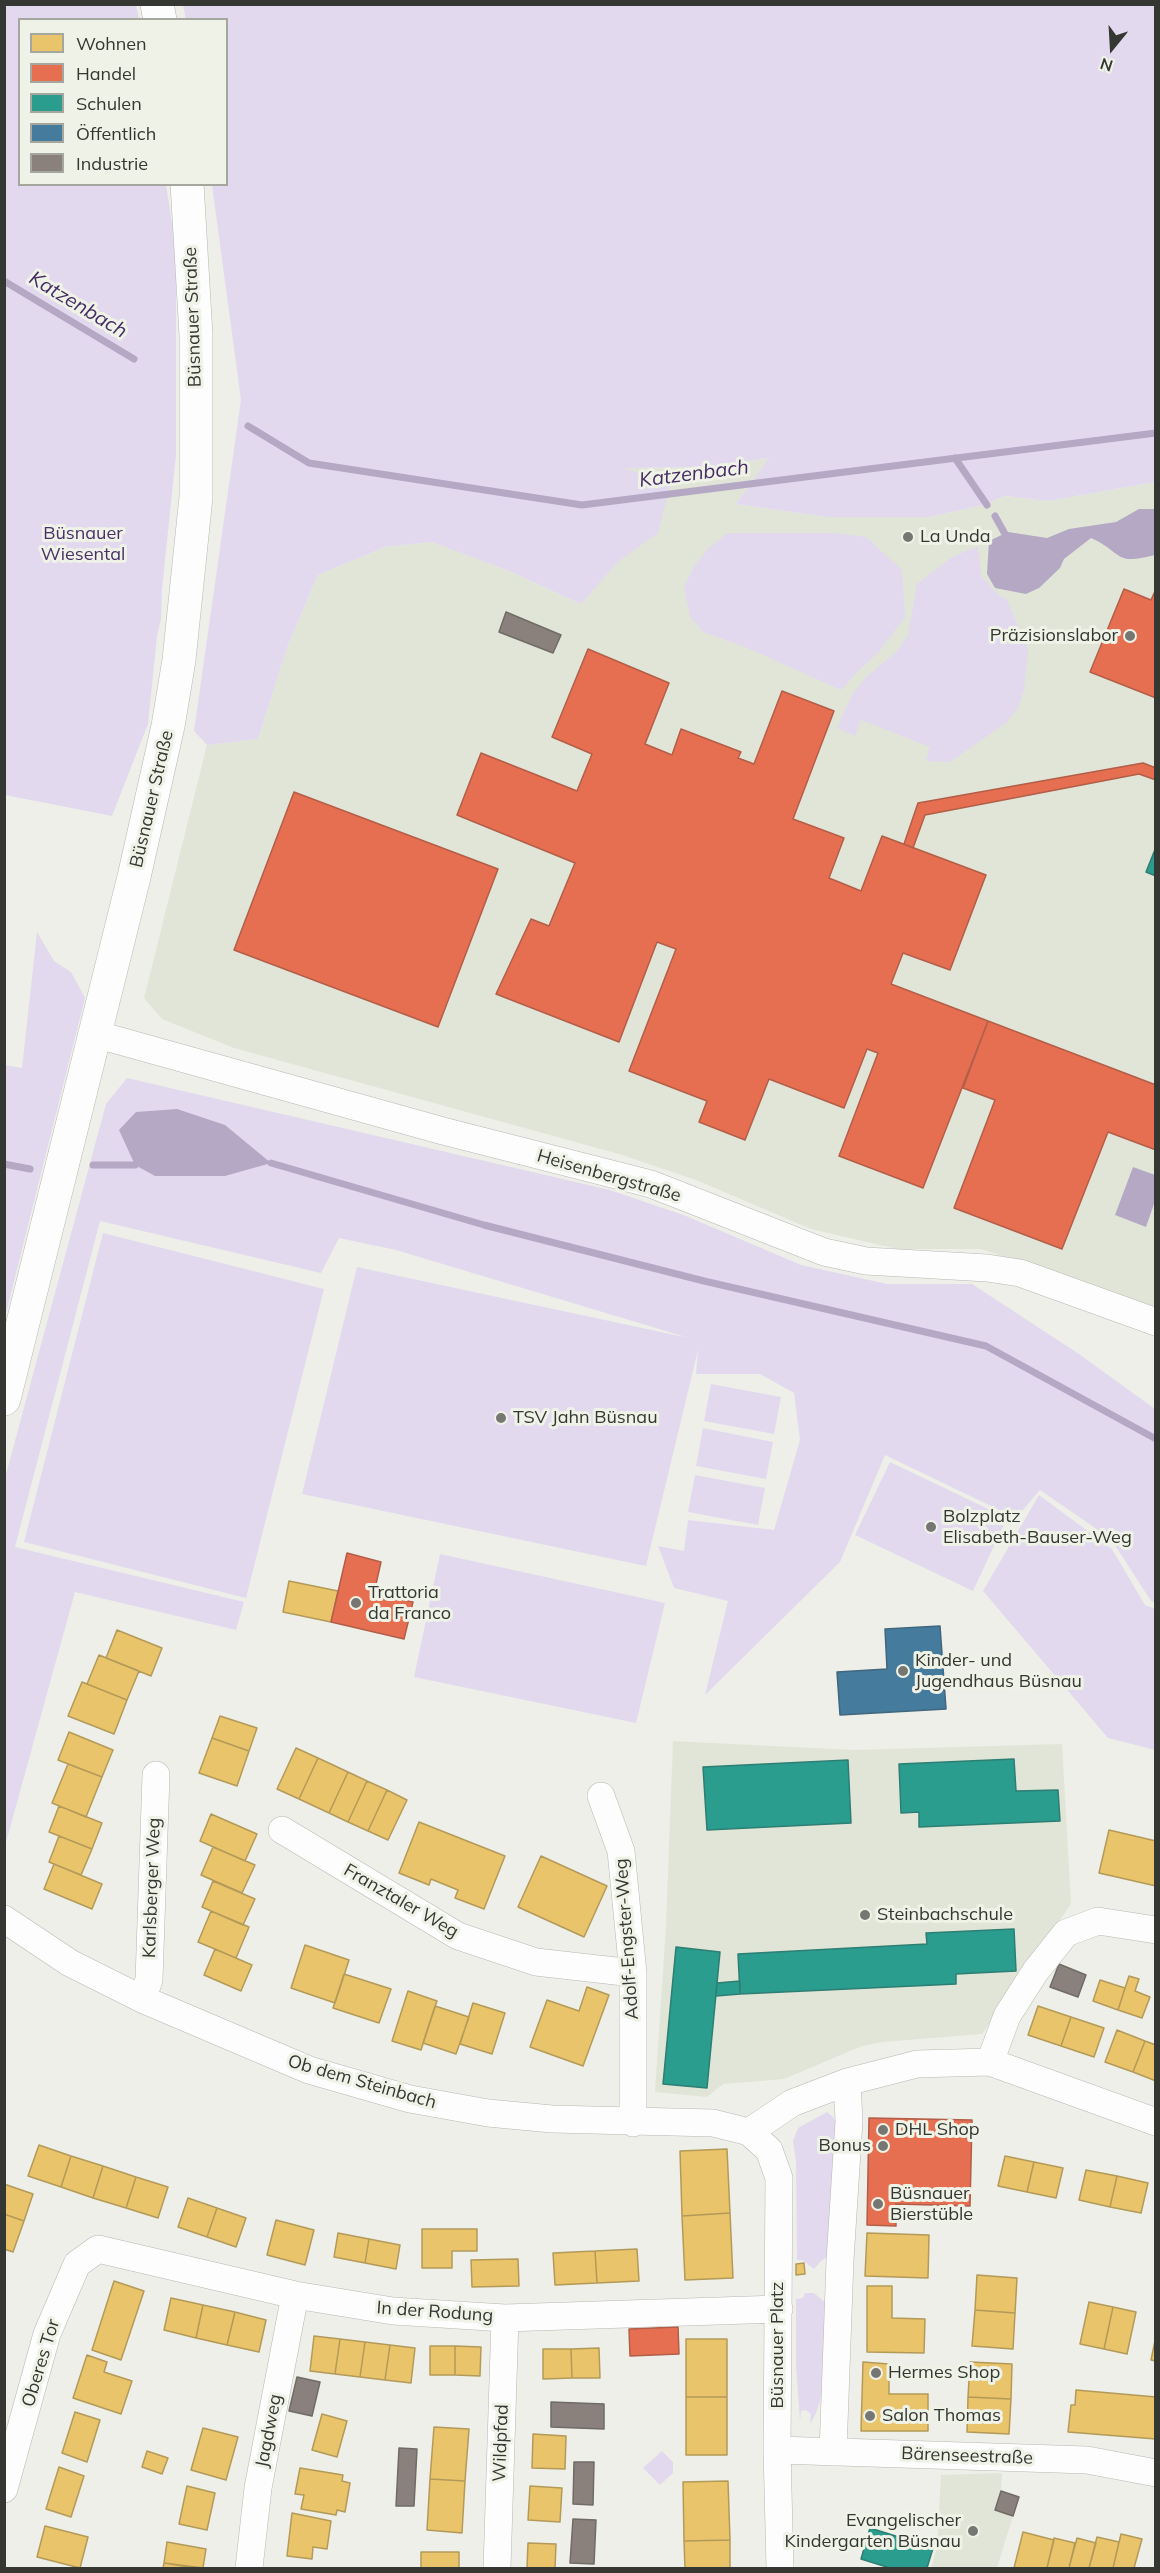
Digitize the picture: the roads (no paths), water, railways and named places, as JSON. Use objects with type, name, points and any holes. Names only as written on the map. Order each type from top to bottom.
[{"type":"street","name":"Büsnauer Straße","points":[[4,1399],[152,799],[179,660],[196,497],[196,335],[187,186]]},
{"type":"street","name":"Heisenbergstraße","points":[[95,1034],[442,1131],[651,1184],[824,1252],[866,1261],[987,1268],[1020,1273],[1155,1322]]},
{"type":"street","name":"Karlsberger Weg","points":[[141,1999],[149,1980],[156,1775]]},
{"type":"street","name":"Adolf-Engster-Weg","points":[[601,1796],[621,1851],[633,1974],[633,2123]]},
{"type":"street","name":"Franztaler Weg","points":[[282,1830],[458,1936],[536,1962],[633,1974]]},
{"type":"street","name":"Ob dem Steinbach","points":[[4,1919],[70,1963],[141,1999],[309,2070],[410,2099],[488,2114],[633,2123],[713,2123],[749,2132]]},
{"type":"street","points":[[990,2062],[1007,2016],[1035,1972],[1066,1933],[1098,1921],[1155,1930]]},
{"type":"street","points":[[749,2132],[792,2103],[847,2082],[917,2064],[990,2062],[1155,2122]]},
{"type":"street","points":[[833,2452],[840,2260],[849,2121],[847,2082]]},
{"type":"street","name":"Büsnauer Platz","points":[[749,2132],[769,2150],[779,2178],[777,2450],[780,2568]]},
{"type":"street","name":"In der Rodung","points":[[98,2249],[295,2295],[393,2312],[506,2318],[779,2309]]},
{"type":"street","name":"Oberes Tor","points":[[4,2489],[47,2334],[77,2264],[98,2249]]},
{"type":"street","name":"Jagdweg","points":[[249,2568],[258,2488],[295,2295]]},
{"type":"street","name":"Wildpfad","points":[[497,2568],[506,2318]]},
{"type":"street","name":"Bärenseestraße","points":[[777,2450],[1087,2460],[1155,2473]]},
{"type":"waterway","name":"Katzenbach","points":[[4,281],[134,359]]},
{"type":"waterway","name":"Katzenbach","points":[[248,426],[309,463],[582,505],[1156,433]]},
{"type":"waterway","points":[[955,458],[987,505]]},
{"type":"waterway","points":[[995,516],[1005,534]]},
{"type":"waterway","points":[[271,1163],[484,1225],[704,1281],[986,1346],[1156,1439]]},
{"type":"waterway","points":[[4,1164],[30,1169]]},
{"type":"waterway","points":[[93,1165],[135,1165]]},
{"type":"place","name":"La Unda","points":[[908,537]]},
{"type":"place","name":"Präzisionslabor","points":[[1130,636]]},
{"type":"place","name":"TSV Jahn Büsnau","points":[[501,1418]]},
{"type":"place","name":"Bolzplatz Elisabeth-Bauser-Weg","points":[[931,1527]]},
{"type":"place","name":"Trattoria da Franco","points":[[356,1603]]},
{"type":"place","name":"Kinder- und Jugendhaus Büsnau","points":[[903,1671]]},
{"type":"place","name":"Steinbachschule","points":[[865,1915]]},
{"type":"place","name":"DHL Shop","points":[[883,2130]]},
{"type":"place","name":"Bonus","points":[[883,2146]]},
{"type":"place","name":"Büsnauer Bierstüble","points":[[878,2204]]},
{"type":"place","name":"Hermes Shop","points":[[876,2373]]},
{"type":"place","name":"Salon Thomas","points":[[870,2416]]},
{"type":"place","name":"Evangelischer Kindergarten Büsnau","points":[[973,2531]]},
{"type":"park label","name":"Büsnauer Wiesental","points":[[83,544]]}]
